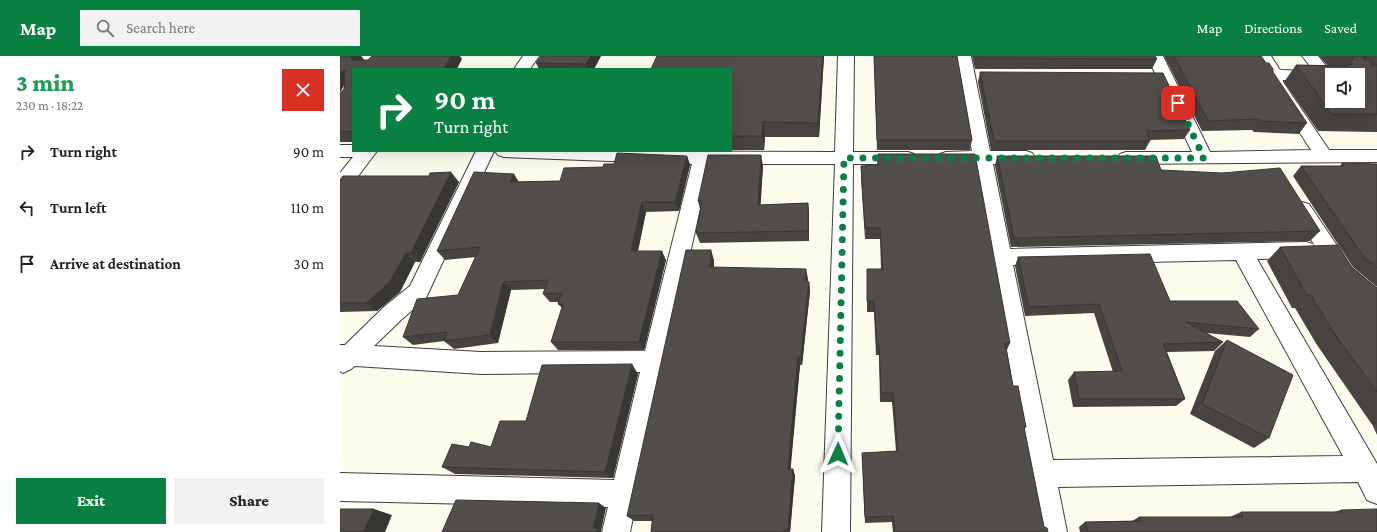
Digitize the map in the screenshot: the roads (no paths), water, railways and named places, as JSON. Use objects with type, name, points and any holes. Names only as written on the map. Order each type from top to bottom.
[{"type":"street","points":[[523,68],[530,56]]},
{"type":"street","points":[[836,532],[846,56]]},
{"type":"street","points":[[1155,56],[1157,76],[1204,158]]},
{"type":"street","points":[[1263,56],[1276,76],[1275,82],[1324,156]]},
{"type":"street","points":[[1310,56],[1325,72]]},
{"type":"street","points":[[970,69],[982,157],[1053,532]]},
{"type":"street","points":[[1276,76],[1325,76]]},
{"type":"street","points":[[340,151],[352,151]]},
{"type":"street","points":[[340,186],[367,152]]},
{"type":"street","points":[[343,358],[393,312],[418,292],[485,152]]},
{"type":"street","points":[[554,152],[844,158],[1045,157]]},
{"type":"street","points":[[616,532],[654,361],[704,155]]},
{"type":"street","points":[[1108,158],[1270,158],[1377,156]]},
{"type":"street","points":[[1270,158],[1327,250],[1344,274],[1377,302]]},
{"type":"street","points":[[1000,257],[1327,250]]},
{"type":"street","points":[[1242,252],[1371,480]]},
{"type":"street","points":[[343,358],[482,363],[654,361]]},
{"type":"street","points":[[1042,474],[1371,480]]},
{"type":"street","points":[[340,487],[625,494]]}]
